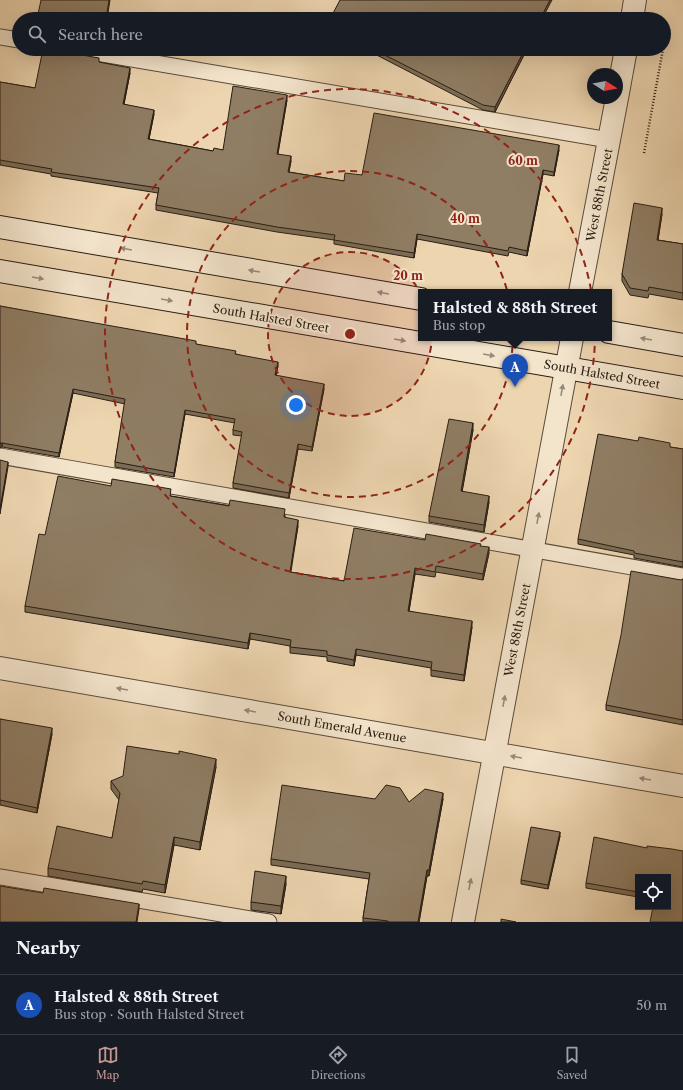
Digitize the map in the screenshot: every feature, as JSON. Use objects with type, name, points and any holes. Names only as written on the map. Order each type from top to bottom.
[{"type":"street","points":[[633,12],[635,0]]},
{"type":"street","name":"West 88th Street","points":[[623,68],[625,56]]},
{"type":"street","name":"West 88th Street","points":[[581,289],[616,104]]},
{"type":"street","points":[[0,227],[418,298]]},
{"type":"street","name":"South Halsted Street","points":[[0,271],[683,388]]},
{"type":"street","points":[[612,333],[683,345]]},
{"type":"street","name":"West 88th Street","points":[[463,922],[571,341]]},
{"type":"street","name":"South Emerald Avenue","points":[[0,668],[683,786]]},
{"type":"lane","points":[[0,37],[12,39]]},
{"type":"lane","points":[[114,56],[609,140]]},
{"type":"lane","points":[[0,456],[683,576]]},
{"type":"lane","points":[[0,877],[269,922]]},
{"type":"path","points":[[644,153],[662,56]]},
{"type":"building","points":[[41,0],[109,0],[107,12],[38,12]]},
{"type":"building","points":[[340,0],[550,0],[544,12],[334,12]]},
{"type":"building","points":[[42,56],[88,56],[99,58],[99,62],[130,68],[123,104],[154,110],[148,139],[213,151],[214,148],[223,150],[233,86],[287,95],[277,154],[291,156],[288,172],[344,181],[345,173],[362,175],[374,113],[559,145],[554,172],[543,170],[527,251],[509,247],[508,251],[417,234],[414,253],[334,240],[335,235],[277,227],[156,205],[159,188],[51,172],[52,169],[0,160],[0,82],[35,88]]},
{"type":"building","points":[[387,56],[521,56],[495,107],[483,105]]},
{"type":"building","points":[[634,203],[662,208],[657,240],[683,244],[683,293],[649,287],[648,291],[630,288],[622,274]]},
{"type":"building","points":[[0,306],[196,341],[196,344],[236,351],[235,354],[278,362],[275,375],[324,384],[312,447],[298,444],[289,493],[233,483],[242,432],[233,430],[235,419],[185,410],[174,473],[115,462],[125,399],[73,389],[59,453],[0,443]]},
{"type":"building","points":[[449,419],[473,423],[461,491],[489,496],[484,525],[429,516]]},
{"type":"building","points":[[598,434],[638,441],[639,437],[670,443],[670,447],[683,449],[683,562],[634,553],[634,551],[578,539]]},
{"type":"building","points":[[0,460],[8,462],[0,509]]},
{"type":"building","points":[[58,476],[111,486],[112,479],[171,489],[170,496],[229,506],[230,500],[285,509],[284,517],[298,520],[290,572],[344,581],[354,528],[425,540],[426,534],[481,544],[480,546],[489,547],[483,574],[436,566],[435,572],[415,568],[408,611],[472,621],[464,675],[431,670],[432,662],[356,649],[354,660],[327,655],[327,651],[290,647],[291,640],[250,633],[248,643],[25,606],[39,534],[45,535]]},
{"type":"building","points":[[631,571],[681,580],[683,579],[683,720],[606,705],[621,635]]},
{"type":"building","points":[[0,719],[52,728],[37,808],[0,800]]},
{"type":"building","points":[[127,746],[179,754],[179,751],[216,759],[200,842],[174,837],[165,885],[143,881],[142,884],[48,868],[57,826],[112,838],[120,793],[111,781],[123,776]]},
{"type":"building","points":[[282,785],[375,799],[386,785],[400,788],[409,802],[425,789],[443,793],[418,922],[388,922],[363,918],[370,873],[271,859]]},
{"type":"building","points":[[531,827],[560,832],[548,885],[521,880]]},
{"type":"building","points":[[594,837],[647,848],[647,846],[683,851],[683,922],[650,922],[652,910],[671,910],[671,874],[635,874],[635,891],[586,883]]},
{"type":"building","points":[[255,871],[286,876],[281,906],[251,902]]},
{"type":"building","points":[[0,886],[43,893],[44,888],[139,904],[136,922],[0,922]]},
{"type":"building","points":[[501,919],[516,922],[501,922]]},
{"type":"place","name":"Halsted & 88th Street","points":[[515,387]]}]
